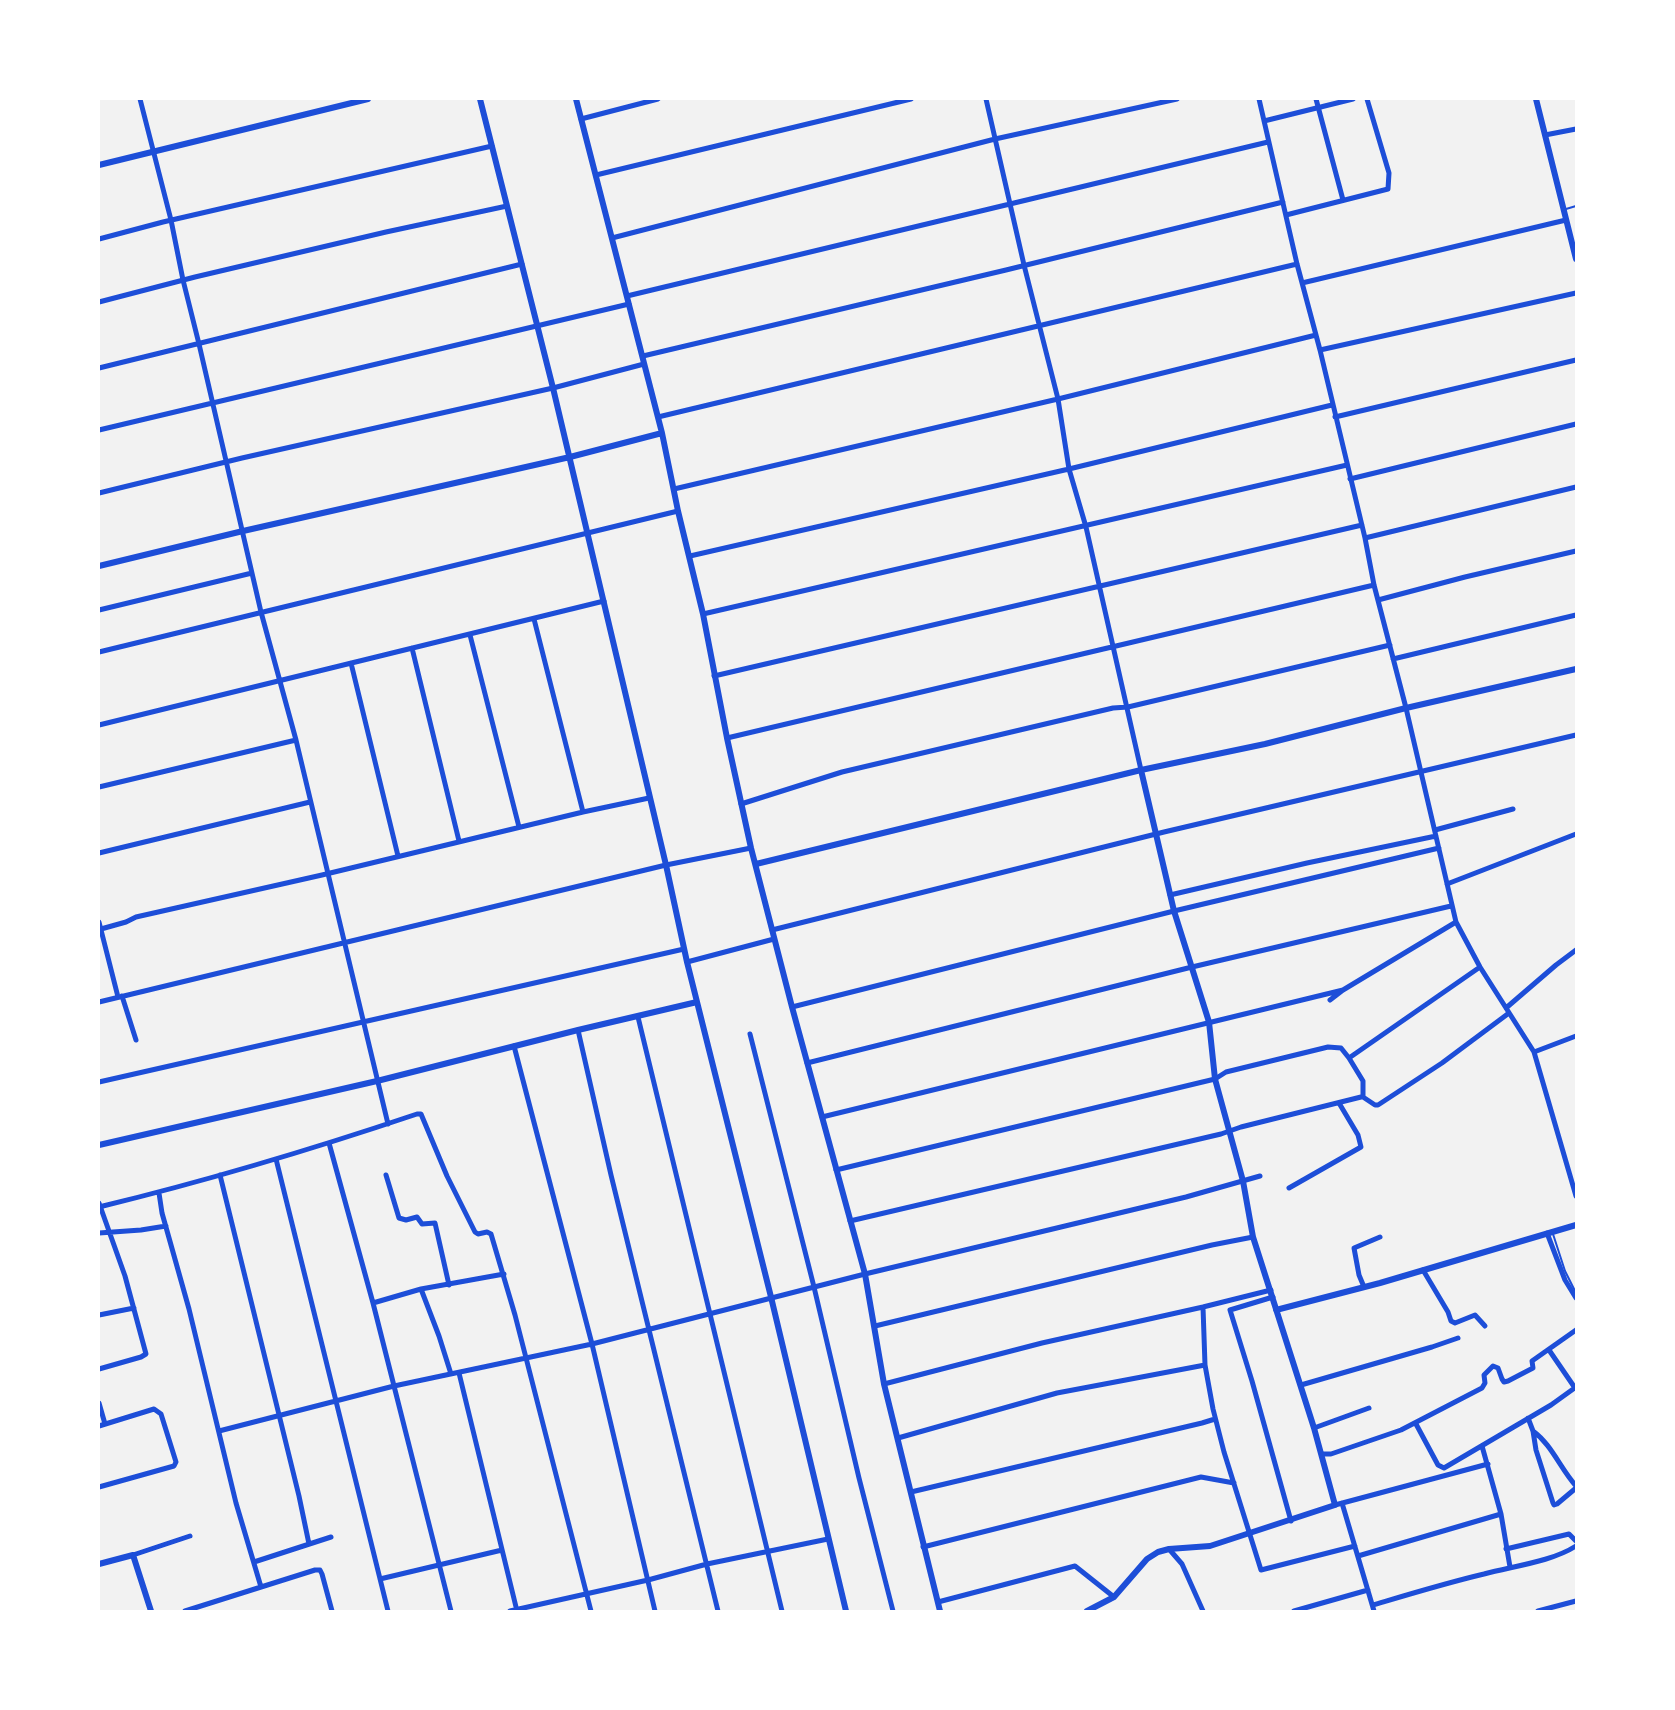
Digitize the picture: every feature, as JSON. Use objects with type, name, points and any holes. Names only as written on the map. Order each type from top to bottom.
[{"type":"street","points":[[140,99],[171,220],[261,612],[296,740],[388,1124]]},
{"type":"street","points":[[99,165],[368,99]]},
{"type":"street","points":[[480,99],[554,388],[687,962],[846,1611]]},
{"type":"street","points":[[576,99],[662,433],[703,614],[751,848],[865,1274],[884,1384],[940,1611]]},
{"type":"street","points":[[581,119],[658,99]]},
{"type":"street","points":[[596,175],[911,99]]},
{"type":"street","points":[[986,99],[1009,204],[1058,399],[1069,468],[1086,527],[1170,895],[1209,1022],[1215,1079],[1243,1181],[1253,1237],[1322,1454],[1355,1546],[1373,1608],[1452,1581],[1567,1552],[1575,1541],[1569,1534],[1506,1549]]},
{"type":"street","points":[[612,238],[995,139],[1177,99]]},
{"type":"street","points":[[1259,99],[1332,405],[1338,416],[1374,585],[1436,833],[1451,906],[1456,922],[1480,967],[1534,1052],[1576,1196]]},
{"type":"street","points":[[1316,99],[1343,200]]},
{"type":"street","points":[[1264,121],[1353,99]]},
{"type":"street","points":[[1286,215],[1385,190],[1389,185],[1389,173],[1366,99]]},
{"type":"street","points":[[1536,99],[1576,258]]},
{"type":"street","points":[[1545,135],[1576,129]]},
{"type":"street","points":[[627,296],[1268,142]]},
{"type":"street","points":[[99,239],[171,220],[492,146]]},
{"type":"street","points":[[643,356],[1283,202]]},
{"type":"street","points":[[99,302],[386,232],[507,207]]},
{"type":"street","points":[[1302,283],[1566,220]]},
{"type":"street","points":[[99,368],[522,264]]},
{"type":"street","points":[[658,417],[1297,264]]},
{"type":"street","points":[[1320,350],[1576,293]]},
{"type":"street","points":[[99,430],[629,304]]},
{"type":"street","points":[[674,489],[1058,399],[1316,335]]},
{"type":"street","points":[[1338,416],[1576,360]]},
{"type":"street","points":[[99,493],[225,462],[554,388],[645,364]]},
{"type":"street","points":[[690,556],[1332,405]]},
{"type":"street","points":[[1350,479],[1576,424]]},
{"type":"street","points":[[99,566],[570,457],[662,433]]},
{"type":"street","points":[[703,614],[1347,465]]},
{"type":"street","points":[[1365,538],[1576,488]]},
{"type":"street","points":[[99,652],[678,511]]},
{"type":"street","points":[[714,676],[1362,525]]},
{"type":"street","points":[[1378,600],[1576,551]]},
{"type":"street","points":[[99,610],[252,573]]},
{"type":"street","points":[[727,738],[1374,585]]},
{"type":"street","points":[[99,724],[604,601]]},
{"type":"street","points":[[1393,659],[1576,615]]},
{"type":"street","points":[[534,619],[583,812]]},
{"type":"street","points":[[470,635],[519,827]]},
{"type":"street","points":[[741,804],[842,772],[1390,645]]},
{"type":"street","points":[[412,648],[459,841]]},
{"type":"street","points":[[351,663],[398,856]]},
{"type":"street","points":[[756,864],[1141,770],[1265,744],[1406,708],[1576,669]]},
{"type":"street","points":[[772,930],[1156,834],[1576,735]]},
{"type":"street","points":[[99,787],[296,740]]},
{"type":"street","points":[[101,929],[136,917],[649,798]]},
{"type":"street","points":[[99,853],[310,802]]},
{"type":"street","points":[[1170,895],[1436,833],[1513,809]]},
{"type":"street","points":[[1447,884],[1576,834]]},
{"type":"street","points":[[99,1002],[666,865],[751,848]]},
{"type":"street","points":[[792,1007],[1174,911],[1439,848]]},
{"type":"street","points":[[807,1063],[1192,967],[1451,906]]},
{"type":"street","points":[[99,922],[120,997],[136,1040]]},
{"type":"street","points":[[1330,1000],[1456,922]]},
{"type":"street","points":[[687,962],[774,939]]},
{"type":"street","points":[[99,1082],[684,948]]},
{"type":"street","points":[[1364,1097],[1375,1106],[1382,1103],[1442,1063],[1507,1011],[1556,965],[1576,950]]},
{"type":"street","points":[[1349,1058],[1480,967]]},
{"type":"street","points":[[822,1117],[1343,990]]},
{"type":"street","points":[[99,1145],[377,1081],[697,1002]]},
{"type":"street","points":[[638,1017],[782,1611]]},
{"type":"street","points":[[579,1030],[611,1175],[718,1611]]},
{"type":"street","points":[[750,1034],[893,1611]]},
{"type":"street","points":[[1534,1052],[1576,1036]]},
{"type":"street","points":[[514,1046],[592,1344],[655,1611]]},
{"type":"street","points":[[836,1170],[1215,1079],[1226,1072],[1328,1047],[1341,1048],[1349,1058],[1364,1081],[1364,1097]]},
{"type":"street","points":[[850,1221],[1209,1137],[1364,1097]]},
{"type":"street","points":[[1289,1188],[1361,1147],[1358,1135],[1340,1103]]},
{"type":"street","points":[[99,1369],[146,1354],[134,1308],[99,1206],[159,1193],[421,1114],[463,1211],[476,1234],[488,1232],[491,1234],[504,1274],[591,1611]]},
{"type":"street","points":[[329,1143],[373,1303],[451,1611]]},
{"type":"street","points":[[276,1159],[388,1611]]},
{"type":"street","points":[[220,1175],[309,1544]]},
{"type":"street","points":[[386,1175],[399,1218],[406,1220],[417,1217],[422,1224],[435,1223],[449,1284]]},
{"type":"street","points":[[219,1431],[394,1386],[592,1344],[710,1312],[1174,1200],[1260,1176]]},
{"type":"street","points":[[159,1193],[236,1503],[261,1587]]},
{"type":"street","points":[[1276,1310],[1424,1270],[1576,1225]]},
{"type":"street","points":[[99,1233],[166,1226]]},
{"type":"street","points":[[1550,1232],[1565,1280],[1576,1299]]},
{"type":"street","points":[[875,1326],[1253,1237]]},
{"type":"street","points":[[1364,1287],[1359,1275],[1354,1248],[1380,1237]]},
{"type":"street","points":[[1424,1270],[1451,1321],[1455,1323],[1474,1315],[1485,1326]]},
{"type":"street","points":[[373,1303],[422,1288],[504,1274]]},
{"type":"street","points":[[422,1288],[451,1374]]},
{"type":"street","points":[[884,1384],[1042,1343],[1272,1294]]},
{"type":"street","points":[[1272,1294],[1230,1310],[1291,1521]]},
{"type":"street","points":[[1203,1307],[1205,1365],[1215,1419],[1262,1570],[1355,1546]]},
{"type":"street","points":[[99,1315],[134,1308]]},
{"type":"street","points":[[1322,1454],[1331,1454],[1416,1424],[1473,1394],[1485,1384],[1485,1375],[1493,1366],[1498,1368],[1504,1382],[1508,1382],[1533,1368],[1532,1361],[1576,1330]]},
{"type":"street","points":[[1301,1385],[1458,1338]]},
{"type":"street","points":[[1549,1350],[1574,1389],[1576,1398]]},
{"type":"street","points":[[898,1437],[1057,1393],[1205,1365]]},
{"type":"street","points":[[459,1373],[515,1610],[648,1580],[707,1564],[828,1539]]},
{"type":"street","points":[[1416,1424],[1438,1465],[1444,1468],[1551,1406],[1574,1389]]},
{"type":"street","points":[[99,1403],[102,1425],[154,1409],[161,1414],[176,1462],[174,1466],[99,1487]]},
{"type":"street","points":[[1314,1428],[1369,1408]]},
{"type":"street","points":[[1528,1418],[1554,1505],[1576,1487],[1548,1445],[1533,1431]]},
{"type":"street","points":[[911,1492],[1215,1419]]},
{"type":"street","points":[[1482,1446],[1501,1514],[1510,1567]]},
{"type":"street","points":[[1087,1611],[1114,1597],[1147,1559],[1158,1552],[1210,1546],[1339,1504],[1488,1464]]},
{"type":"street","points":[[923,1547],[1201,1477],[1234,1483]]},
{"type":"street","points":[[1358,1556],[1501,1514]]},
{"type":"street","points":[[99,1564],[190,1536]]},
{"type":"street","points":[[254,1562],[331,1537]]},
{"type":"street","points":[[1169,1549],[1182,1564],[1203,1611]]},
{"type":"street","points":[[380,1579],[502,1550]]},
{"type":"street","points":[[133,1555],[151,1611]]},
{"type":"street","points":[[938,1602],[1075,1566],[1114,1597]]},
{"type":"street","points":[[185,1611],[320,1570],[332,1611]]},
{"type":"street","points":[[1294,1611],[1368,1590]]},
{"type":"street","points":[[1538,1611],[1576,1601]]},
{"type":"lane","points":[[1563,210],[1576,207]]},
{"type":"lane","points":[[1550,1232],[1576,1293]]}]
